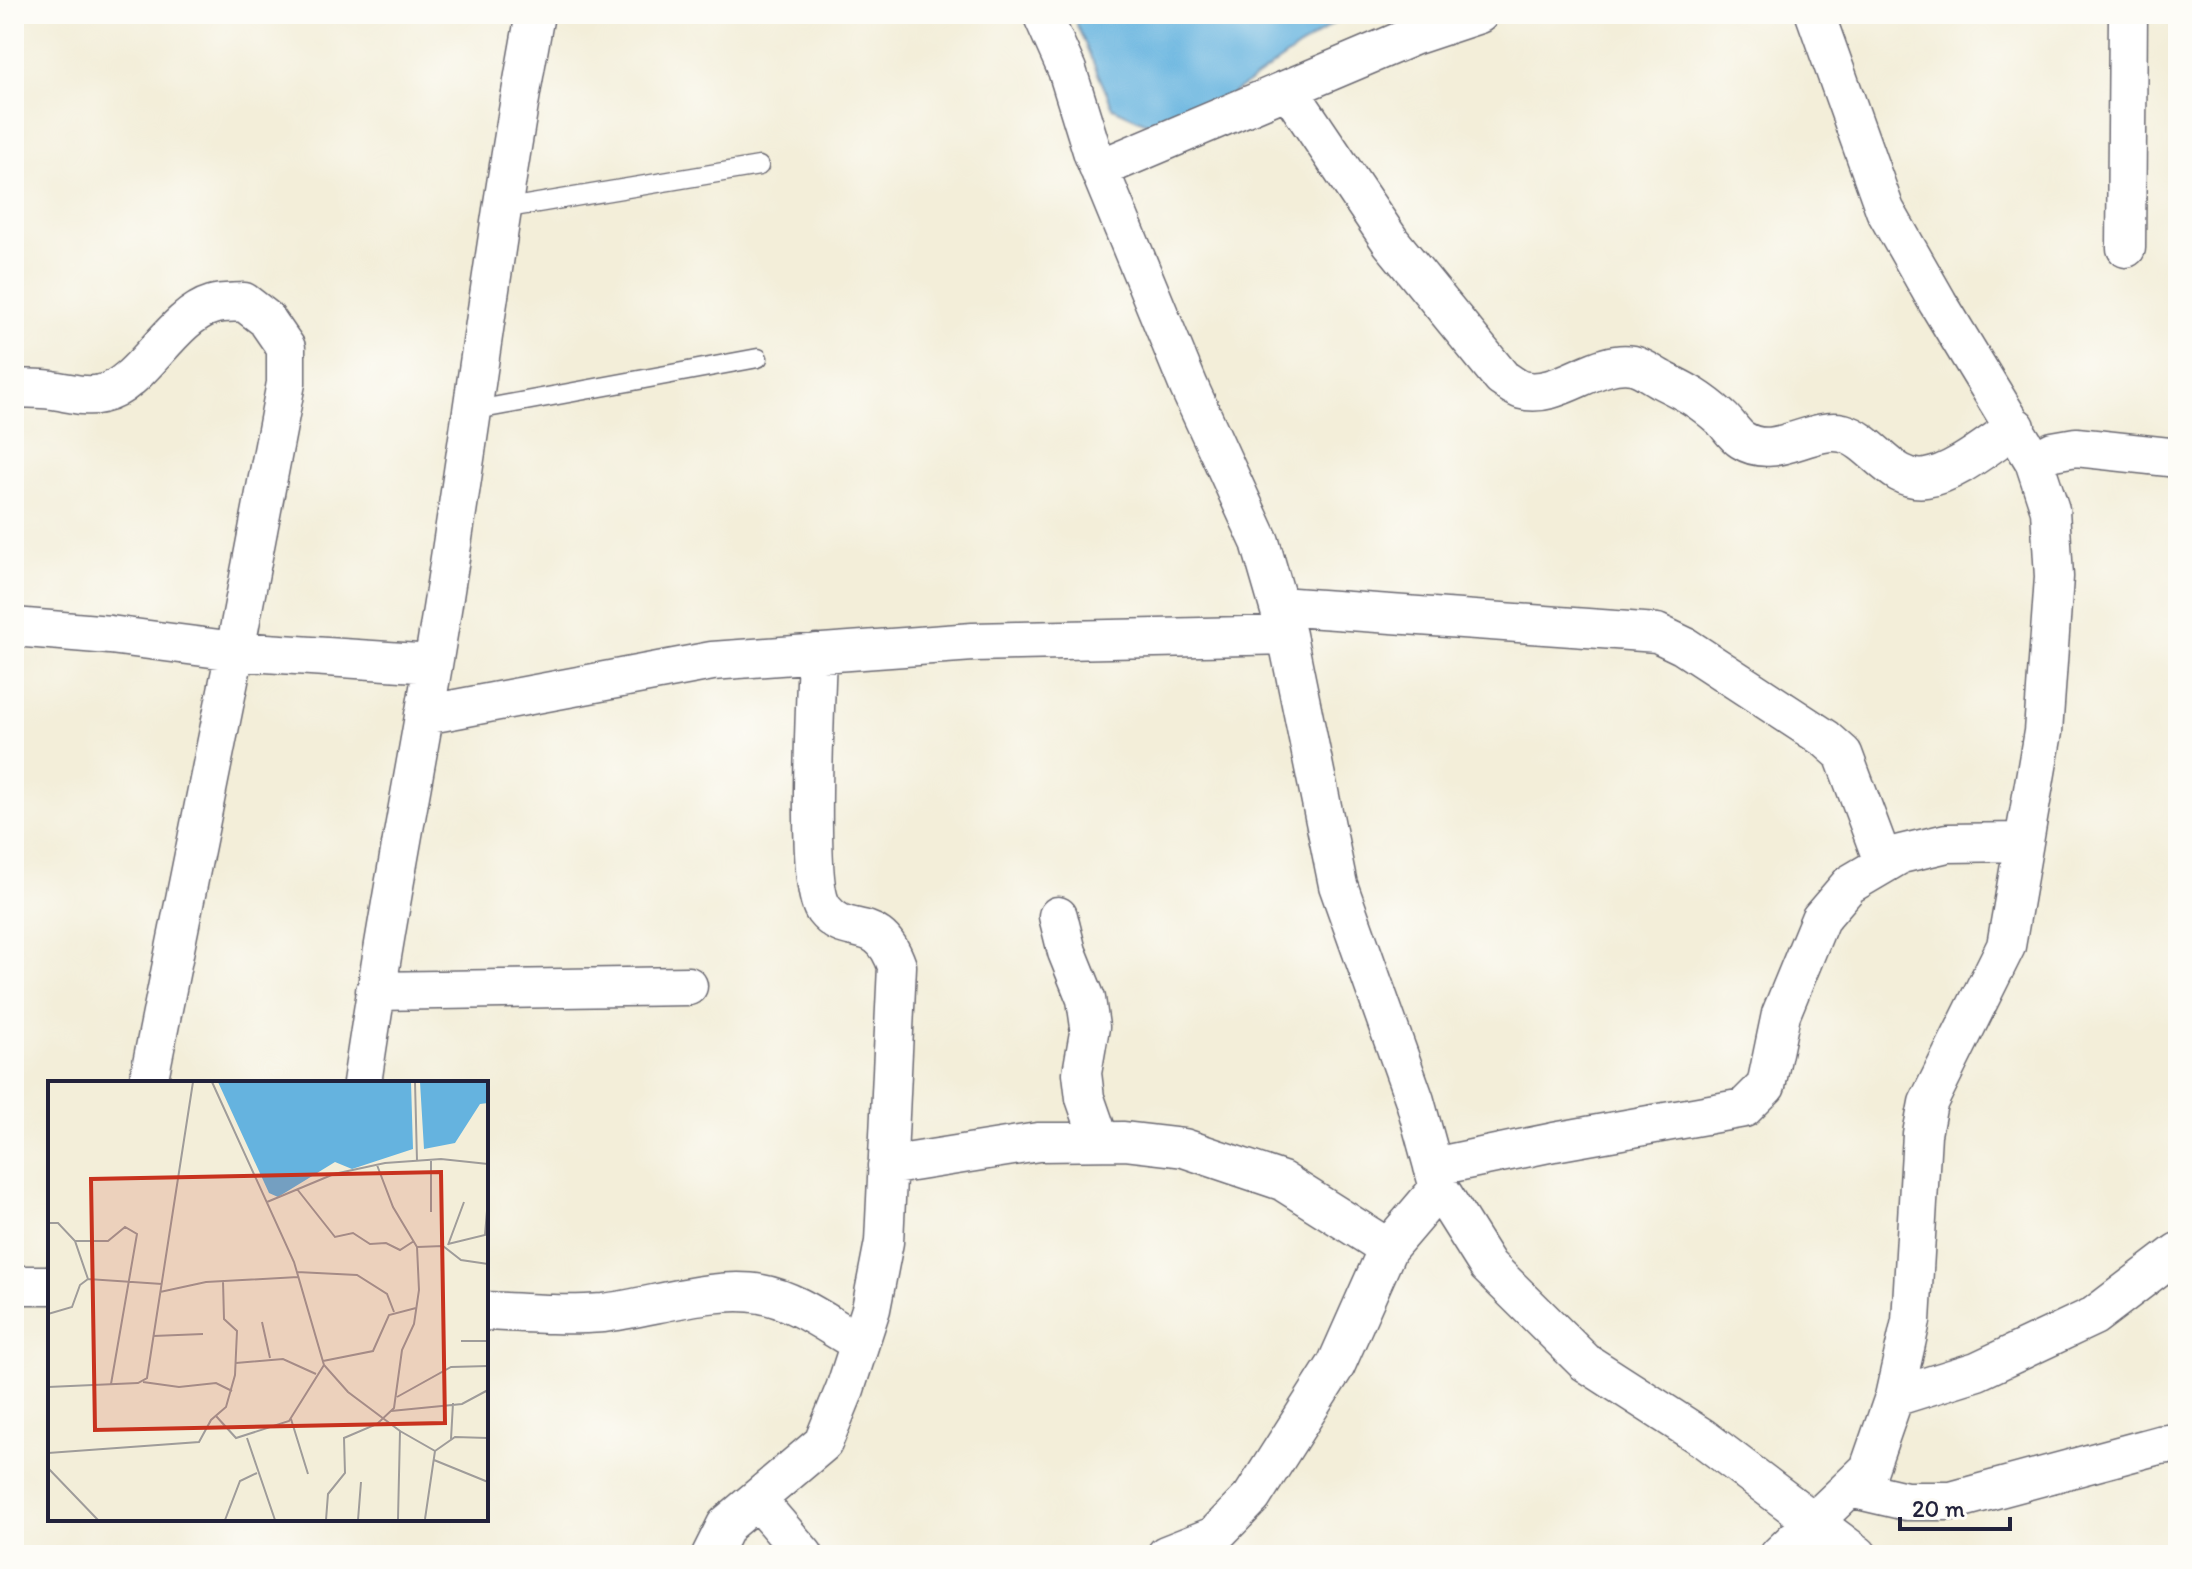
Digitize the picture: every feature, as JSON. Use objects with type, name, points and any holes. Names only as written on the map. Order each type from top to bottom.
[{"type":"street","points":[[362,1081],[375,991],[433,664],[535,14]]},
{"type":"street","points":[[1042,14],[1067,70],[1099,169],[1189,387],[1260,542],[1283,620],[1338,885],[1415,1101],[1436,1178],[1488,1266],[1585,1362],[1703,1438],[1858,1555]]},
{"type":"street","points":[[1099,169],[1413,36],[1479,14]]},
{"type":"street","points":[[1779,1555],[1869,1469],[1894,1397],[1911,1321],[1922,1134],[1928,1103],[2006,946],[2043,732],[2054,577],[2050,510],[2034,461],[1885,210],[1815,14]]},
{"type":"street","points":[[2126,248],[2128,14]]},
{"type":"street","points":[[1288,89],[1391,242],[1502,378],[1520,390],[1537,393],[1617,364],[1636,366],[1696,396],[1741,440],[1759,446],[1786,445],[1823,434],[1841,433],[1865,442],[1889,467],[1909,476],[1926,478],[1955,467],[2016,427]]},
{"type":"street","points":[[14,388],[50,389],[81,395],[103,394],[140,368],[188,317],[213,304],[244,302],[266,319],[286,348],[286,383],[148,1081]]},
{"type":"street","points":[[2034,461],[2053,451],[2076,447],[2178,458]]},
{"type":"street","points":[[424,715],[712,661],[1283,620],[1657,633],[1684,646],[1826,739],[1843,754],[1884,864]]},
{"type":"street","points":[[14,627],[110,635],[235,651],[433,664]]},
{"type":"street","points":[[711,1555],[726,1525],[823,1443],[845,1389],[871,1309],[884,1242],[897,966],[891,948],[880,935],[833,919],[817,895],[814,856],[817,653]]},
{"type":"street","points":[[1166,1555],[1214,1536],[1232,1539],[1252,1497],[1336,1365],[1388,1248],[1436,1178],[1554,1142],[1744,1108],[1766,1086],[1781,1014],[1820,919],[1850,884],[1901,854],[1947,843],[2022,842]]},
{"type":"street","points":[[1058,916],[1067,952],[1086,999],[1090,1027],[1082,1073],[1085,1098],[1100,1141]]},
{"type":"street","points":[[375,991],[688,986]]},
{"type":"street","points":[[887,1166],[1038,1142],[1124,1141],[1184,1148],[1282,1181],[1388,1248]]},
{"type":"street","points":[[1894,1397],[1977,1371],[2094,1316],[2178,1252]]},
{"type":"street","points":[[14,1285],[48,1285]]},
{"type":"street","points":[[488,1311],[602,1313],[728,1293],[761,1293],[790,1304],[860,1343]]},
{"type":"street","points":[[1850,1488],[1906,1501],[1951,1501],[2159,1445],[2178,1443]]},
{"type":"street","points":[[757,1500],[804,1555]]},
{"type":"lane","points":[[502,209],[759,166]]},
{"type":"lane","points":[[471,411],[758,358]]},
{"type":"water","points":[[1072,14],[1347,14],[1173,135],[1113,108]]}]
